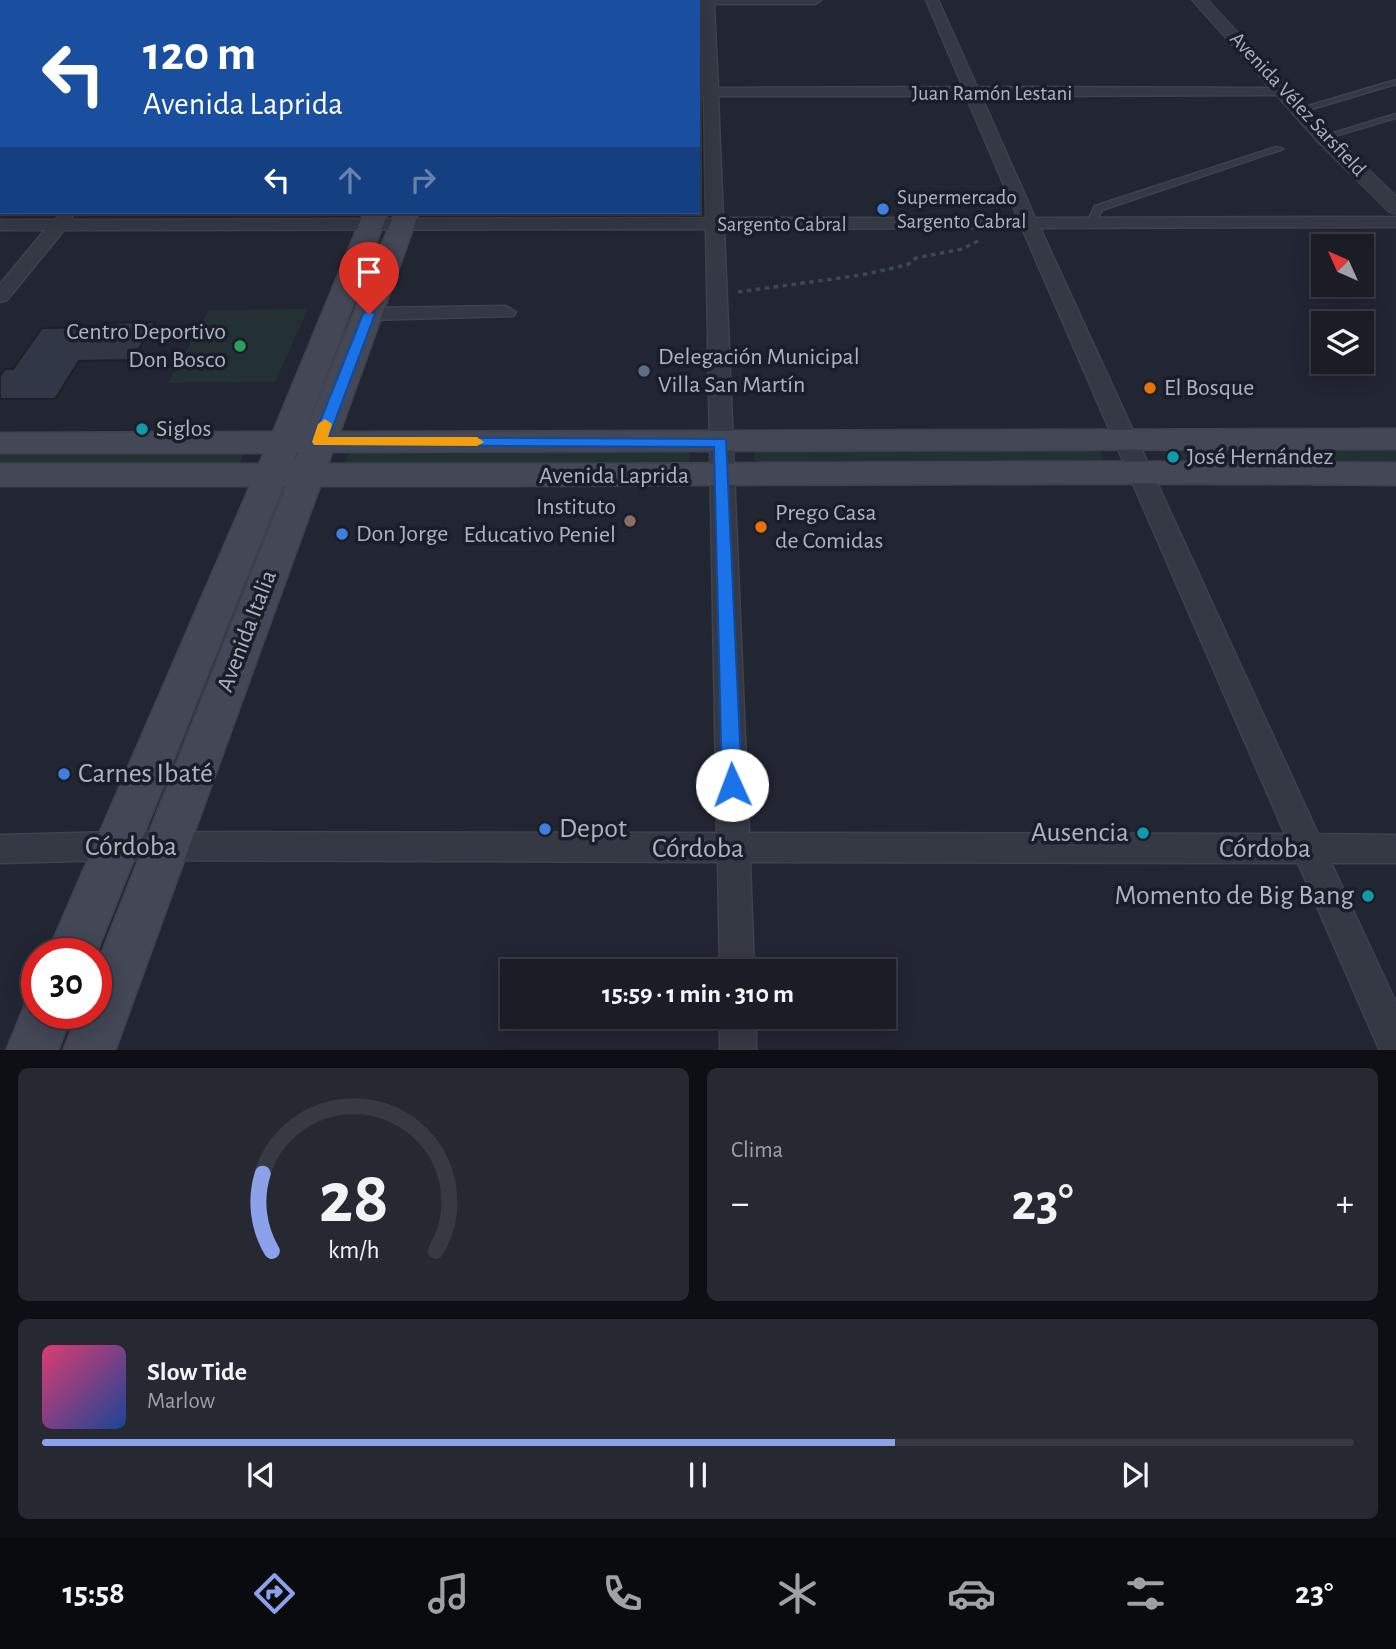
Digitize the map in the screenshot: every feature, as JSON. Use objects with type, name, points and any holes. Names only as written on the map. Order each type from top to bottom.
[{"type":"main road","name":"Avenida Italia","points":[[78,938],[115,846],[295,459],[369,314],[405,217]]},
{"type":"main road","name":"Avenida Italia","points":[[89,1050],[166,846],[374,218]]},
{"type":"main road","name":"Avenida Laprida","points":[[0,475],[295,459],[721,442],[1396,439]]},
{"type":"main road","name":"Avenida Laprida","points":[[0,443],[295,459],[722,476],[1138,471],[1396,474]]},
{"type":"main road","points":[[32,1050],[41,1029]]},
{"type":"street","points":[[737,959],[716,224],[704,92],[708,0],[815,0]]},
{"type":"street","points":[[932,0],[1123,439],[1396,1044]]},
{"type":"street","name":"Avenida Vélez Sarsfield","points":[[1200,0],[1302,109],[1324,137],[1396,208]]},
{"type":"street","name":"Juan Ramón Lestani","points":[[704,92],[1285,91]]},
{"type":"street","name":"Sargento Cabral","points":[[0,225],[65,218],[405,217],[716,224],[1029,220],[1396,222]]},
{"type":"street","points":[[0,296],[65,218]]},
{"type":"street","points":[[369,314],[506,312]]},
{"type":"street","name":"Córdoba","points":[[0,849],[115,846],[1396,849]]},
{"type":"street","points":[[738,1029],[738,1050]]},
{"type":"lane","points":[[1302,109],[1396,82]]},
{"type":"lane","points":[[1324,137],[1396,116]]},
{"type":"lane","points":[[1092,221],[1098,208],[1279,149]]},
{"type":"path","points":[[735,292],[862,275],[907,265],[916,258],[962,248],[982,240]]},
{"type":"shaded area","points":[[385,238],[320,401],[315,401],[375,239]]},
{"type":"shaded area","name":"Centro Deportivo Don Bosco","points":[[308,309],[275,382],[168,383],[209,310]]},
{"type":"shaded area","points":[[1165,447],[1396,447],[1396,464],[1167,463],[1161,450]]},
{"type":"shaded area","points":[[682,448],[690,454],[689,463],[679,470],[348,466],[344,462],[351,452]]},
{"type":"shaded area","points":[[1088,448],[1100,451],[1104,461],[1095,467],[755,465],[754,453],[764,449]]},
{"type":"shaded area","points":[[0,450],[244,452],[239,466],[0,470]]},
{"type":"shaded area","points":[[273,498],[283,498],[161,814],[150,814]]},
{"type":"building","points":[[155,322],[132,360],[79,361],[55,399],[0,399],[0,376],[5,369],[13,369],[42,328],[103,327],[107,323]]},
{"type":"slow traffic","points":[[325,424],[319,442],[477,442]]},
{"type":"place","name":"Supermercado Sargento Cabral","points":[[883,209]]},
{"type":"place","name":"Centro Deportivo Don Bosco","points":[[240,346]]},
{"type":"place","name":"Delegación Municipal Villa San Martín","points":[[644,371]]},
{"type":"place","name":"El Bosque","points":[[1150,388]]},
{"type":"place","name":"Siglos","points":[[142,429]]},
{"type":"place","name":"José Hernández","points":[[1173,457]]},
{"type":"place","name":"Instituto Educativo Peniel","points":[[630,521]]},
{"type":"place","name":"Prego Casa de Comidas","points":[[761,527]]},
{"type":"place","name":"Don Jorge","points":[[342,534]]},
{"type":"place","name":"Carnes Ibaté","points":[[64,774]]},
{"type":"place","name":"Depot","points":[[545,829]]},
{"type":"place","name":"Ausencia","points":[[1143,833]]},
{"type":"place","name":"Momento de Big Bang","points":[[1368,896]]},
{"type":"route","points":[[369,314],[319,442],[721,442],[719,454],[722,476],[732,785]]}]
